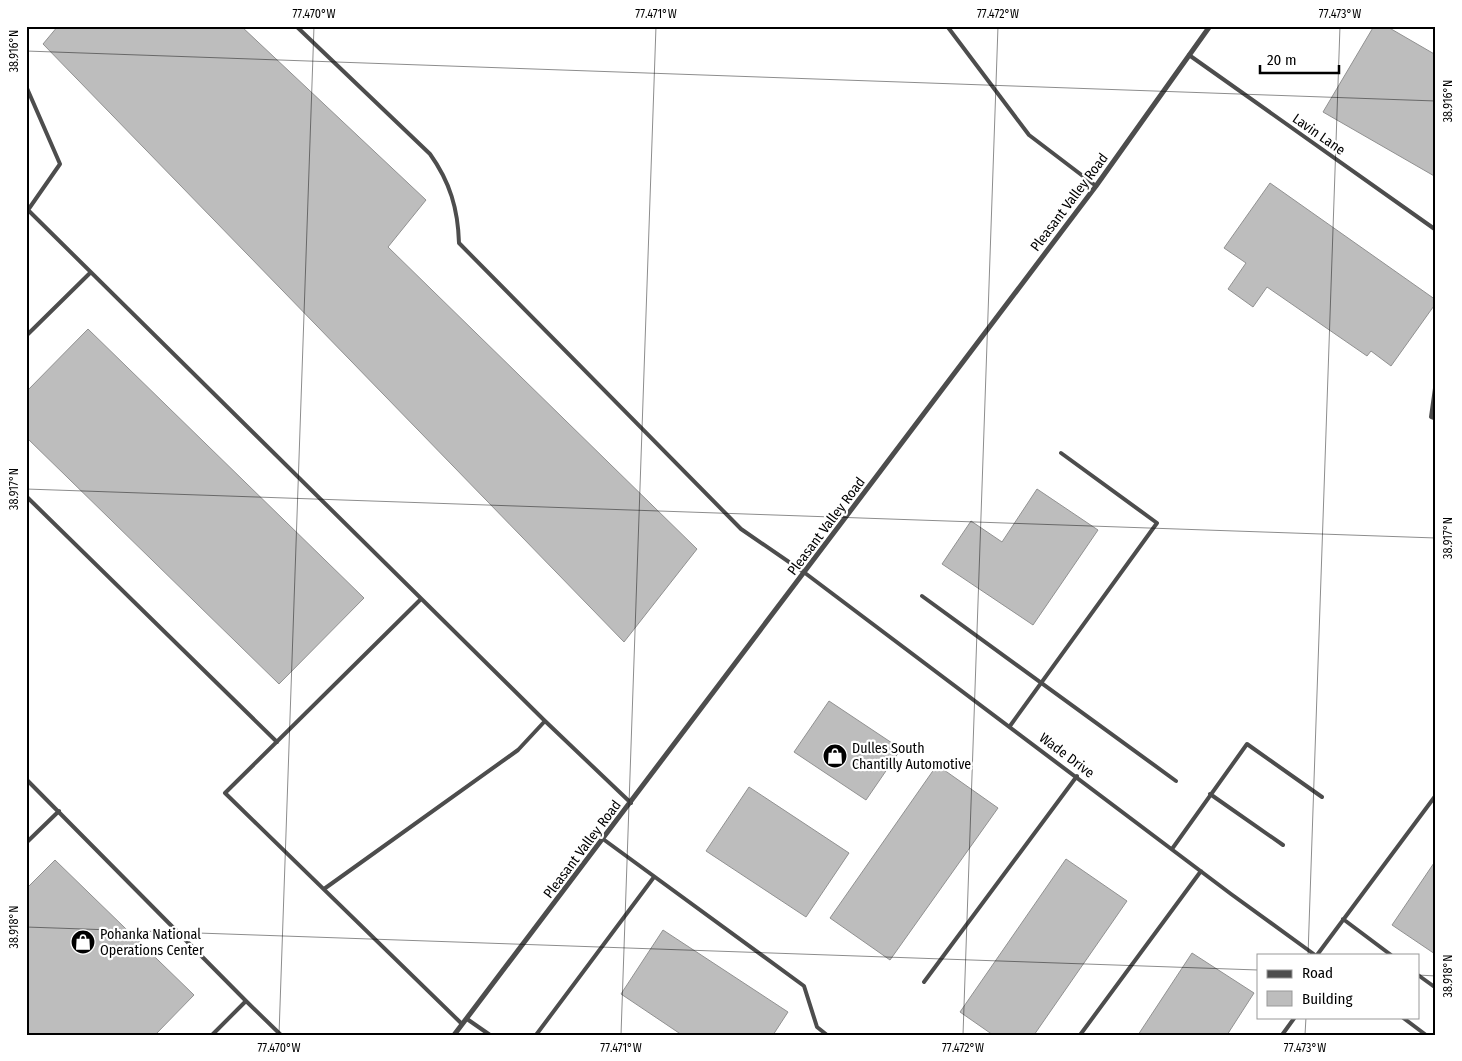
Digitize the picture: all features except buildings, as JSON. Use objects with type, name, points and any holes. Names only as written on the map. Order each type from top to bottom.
[{"type":"street","name":"Pleasant Valley Road","points":[[454,1035],[1096,186],[1210,26]]},
{"type":"lane","name":"Wade Drive","points":[[296,26],[430,154],[444,175],[458,220],[459,243],[741,529],[805,573],[1201,871],[1315,954]]},
{"type":"lane","points":[[947,26],[1029,135],[1096,186]]},
{"type":"lane","name":"Lavin Lane","points":[[1189,55],[1436,230]]},
{"type":"lane","points":[[26,86],[60,164],[27,210],[545,721],[631,803]]},
{"type":"lane","points":[[26,336],[90,273]]},
{"type":"lane","points":[[1436,381],[1431,417],[1436,419]]},
{"type":"lane","points":[[1010,726],[1157,523],[1061,454]]},
{"type":"lane","points":[[26,496],[277,742]]},
{"type":"lane","points":[[922,596],[1176,781]]},
{"type":"lane","points":[[421,599],[225,793],[462,1024]]},
{"type":"lane","points":[[324,889],[518,750],[545,721]]},
{"type":"lane","points":[[1172,849],[1247,744],[1322,797]]},
{"type":"lane","points":[[924,982],[1077,776]]},
{"type":"lane","points":[[26,779],[281,1035]]},
{"type":"lane","points":[[1210,794],[1283,845]]},
{"type":"lane","points":[[1317,954],[1436,795]]},
{"type":"lane","points":[[26,843],[59,812]]},
{"type":"lane","points":[[603,839],[804,986],[817,1028],[827,1035]]},
{"type":"lane","points":[[1080,1035],[1201,871]]},
{"type":"lane","points":[[536,1035],[654,877]]},
{"type":"lane","points":[[1343,919],[1390,954]]},
{"type":"lane","points":[[1420,976],[1436,988]]},
{"type":"lane","points":[[212,1035],[246,1000]]},
{"type":"lane","points":[[1282,1035],[1294,1018]]},
{"type":"lane","points":[[1403,1018],[1426,1035]]},
{"type":"lane","points":[[467,1019],[490,1035]]},
{"type":"place","name":"Dulles South Chantilly Automotive","points":[[835,756]]},
{"type":"place","name":"Pohanka National Operations Center","points":[[83,942]]}]
